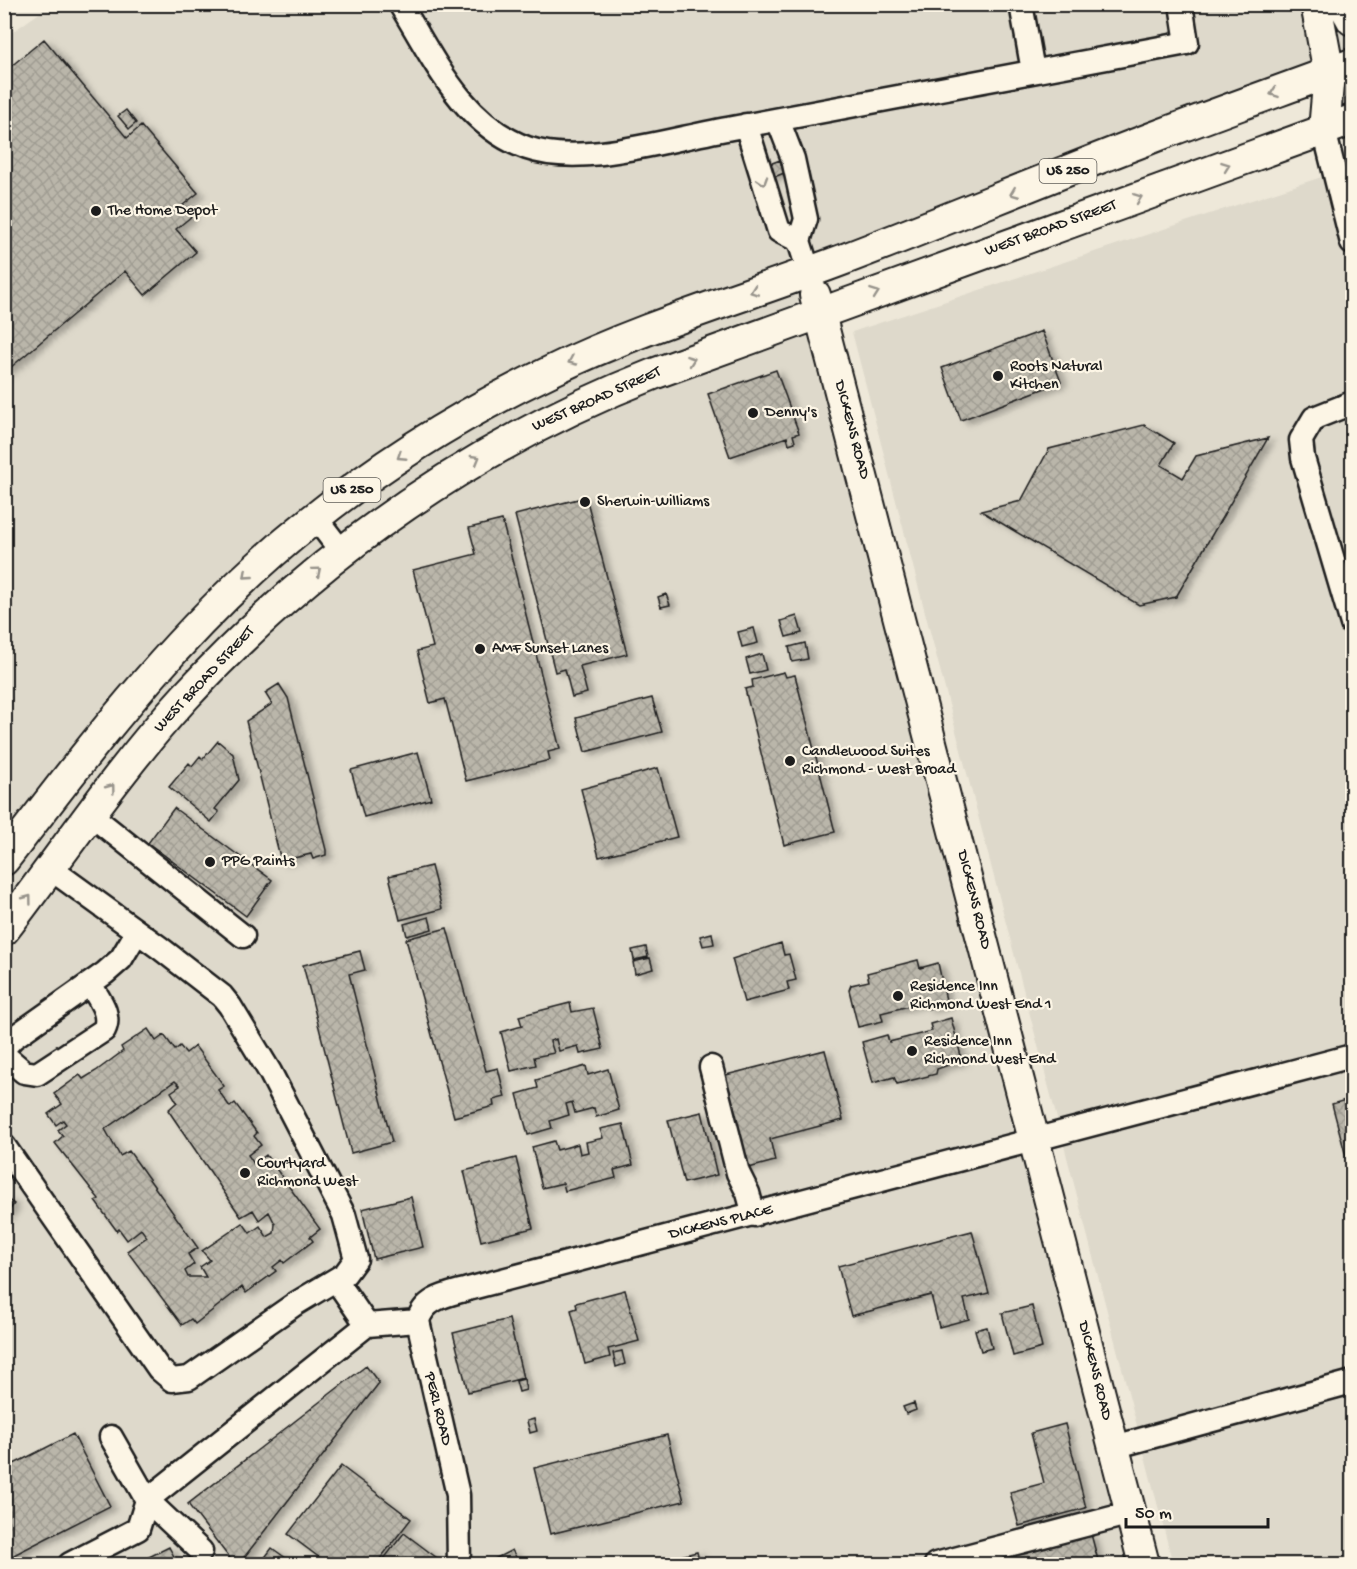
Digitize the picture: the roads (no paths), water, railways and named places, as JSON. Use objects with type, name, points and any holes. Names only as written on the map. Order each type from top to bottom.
[{"type":"main road","points":[[1316,4],[1341,68],[1353,115]]},
{"type":"main road","points":[[1343,4],[1353,20]]},
{"type":"main road","points":[[1324,130],[1341,68]]},
{"type":"main road","name":"US 250","points":[[11,851],[119,710],[169,653],[238,583],[315,517],[429,438],[550,371],[632,336],[809,272],[1142,142],[1341,68]]},
{"type":"main road","name":"WEST BROAD STREET","points":[[4,930],[184,698],[279,604],[341,551],[447,477],[561,414],[656,373],[1353,120]]},
{"type":"main road","name":"DICKENS ROAD","points":[[809,272],[1144,1564]]},
{"type":"main road","points":[[11,851],[51,869]]},
{"type":"street","points":[[400,4],[451,86],[476,117],[500,136],[525,147],[570,156],[778,120],[1187,43],[1180,4]]},
{"type":"street","points":[[1022,4],[1033,71]]},
{"type":"street","points":[[778,120],[793,159],[806,219],[799,241],[809,272]]},
{"type":"street","points":[[746,125],[779,231],[799,241]]},
{"type":"street","points":[[1324,130],[1353,243]]},
{"type":"street","points":[[1353,403],[1314,418],[1301,440],[1303,458],[1353,624]]},
{"type":"street","points":[[315,517],[341,551]]},
{"type":"street","points":[[91,815],[243,936]]},
{"type":"street","points":[[4,1146],[159,1370],[172,1380],[189,1378],[295,1304],[336,1280],[351,1268],[356,1259],[344,1215],[270,1072],[222,996],[51,869]]},
{"type":"street","points":[[4,1048],[13,1038],[90,984],[121,959],[137,932]]},
{"type":"street","points":[[4,1055],[24,1072],[36,1074],[104,1030],[107,1024],[105,1010],[90,984]]},
{"type":"street","name":"DICKENS PLACE","points":[[418,1321],[424,1307],[443,1296],[1035,1142],[1353,1056]]},
{"type":"street","points":[[711,1067],[738,1173],[748,1192],[754,1215]]},
{"type":"street","points":[[336,1280],[367,1324]]},
{"type":"street","points":[[70,1564],[138,1529],[147,1500],[367,1324],[418,1321]]},
{"type":"street","name":"PERL ROAD","points":[[418,1321],[458,1496],[459,1564]]},
{"type":"street","points":[[1114,1447],[1353,1382]]},
{"type":"street","points":[[111,1437],[147,1500],[201,1551]]},
{"type":"street","points":[[936,1564],[1131,1513]]},
{"type":"place","name":"The Home Depot","points":[[96,211]]},
{"type":"place","name":"Roots Natural Kitchen","points":[[998,376]]},
{"type":"place","name":"Denny's","points":[[753,413]]},
{"type":"place","name":"Sherwin-Williams","points":[[585,502]]},
{"type":"place","name":"AMF Sunset Lanes","points":[[480,649]]},
{"type":"place","name":"Candlewood Suites Richmond - West Broad","points":[[790,761]]},
{"type":"place","name":"PPG Paints","points":[[210,862]]},
{"type":"place","name":"Residence Inn Richmond West End 1","points":[[898,996]]},
{"type":"place","name":"Residence Inn Richmond West End","points":[[912,1051]]},
{"type":"place","name":"Courtyard Richmond West","points":[[245,1173]]}]
